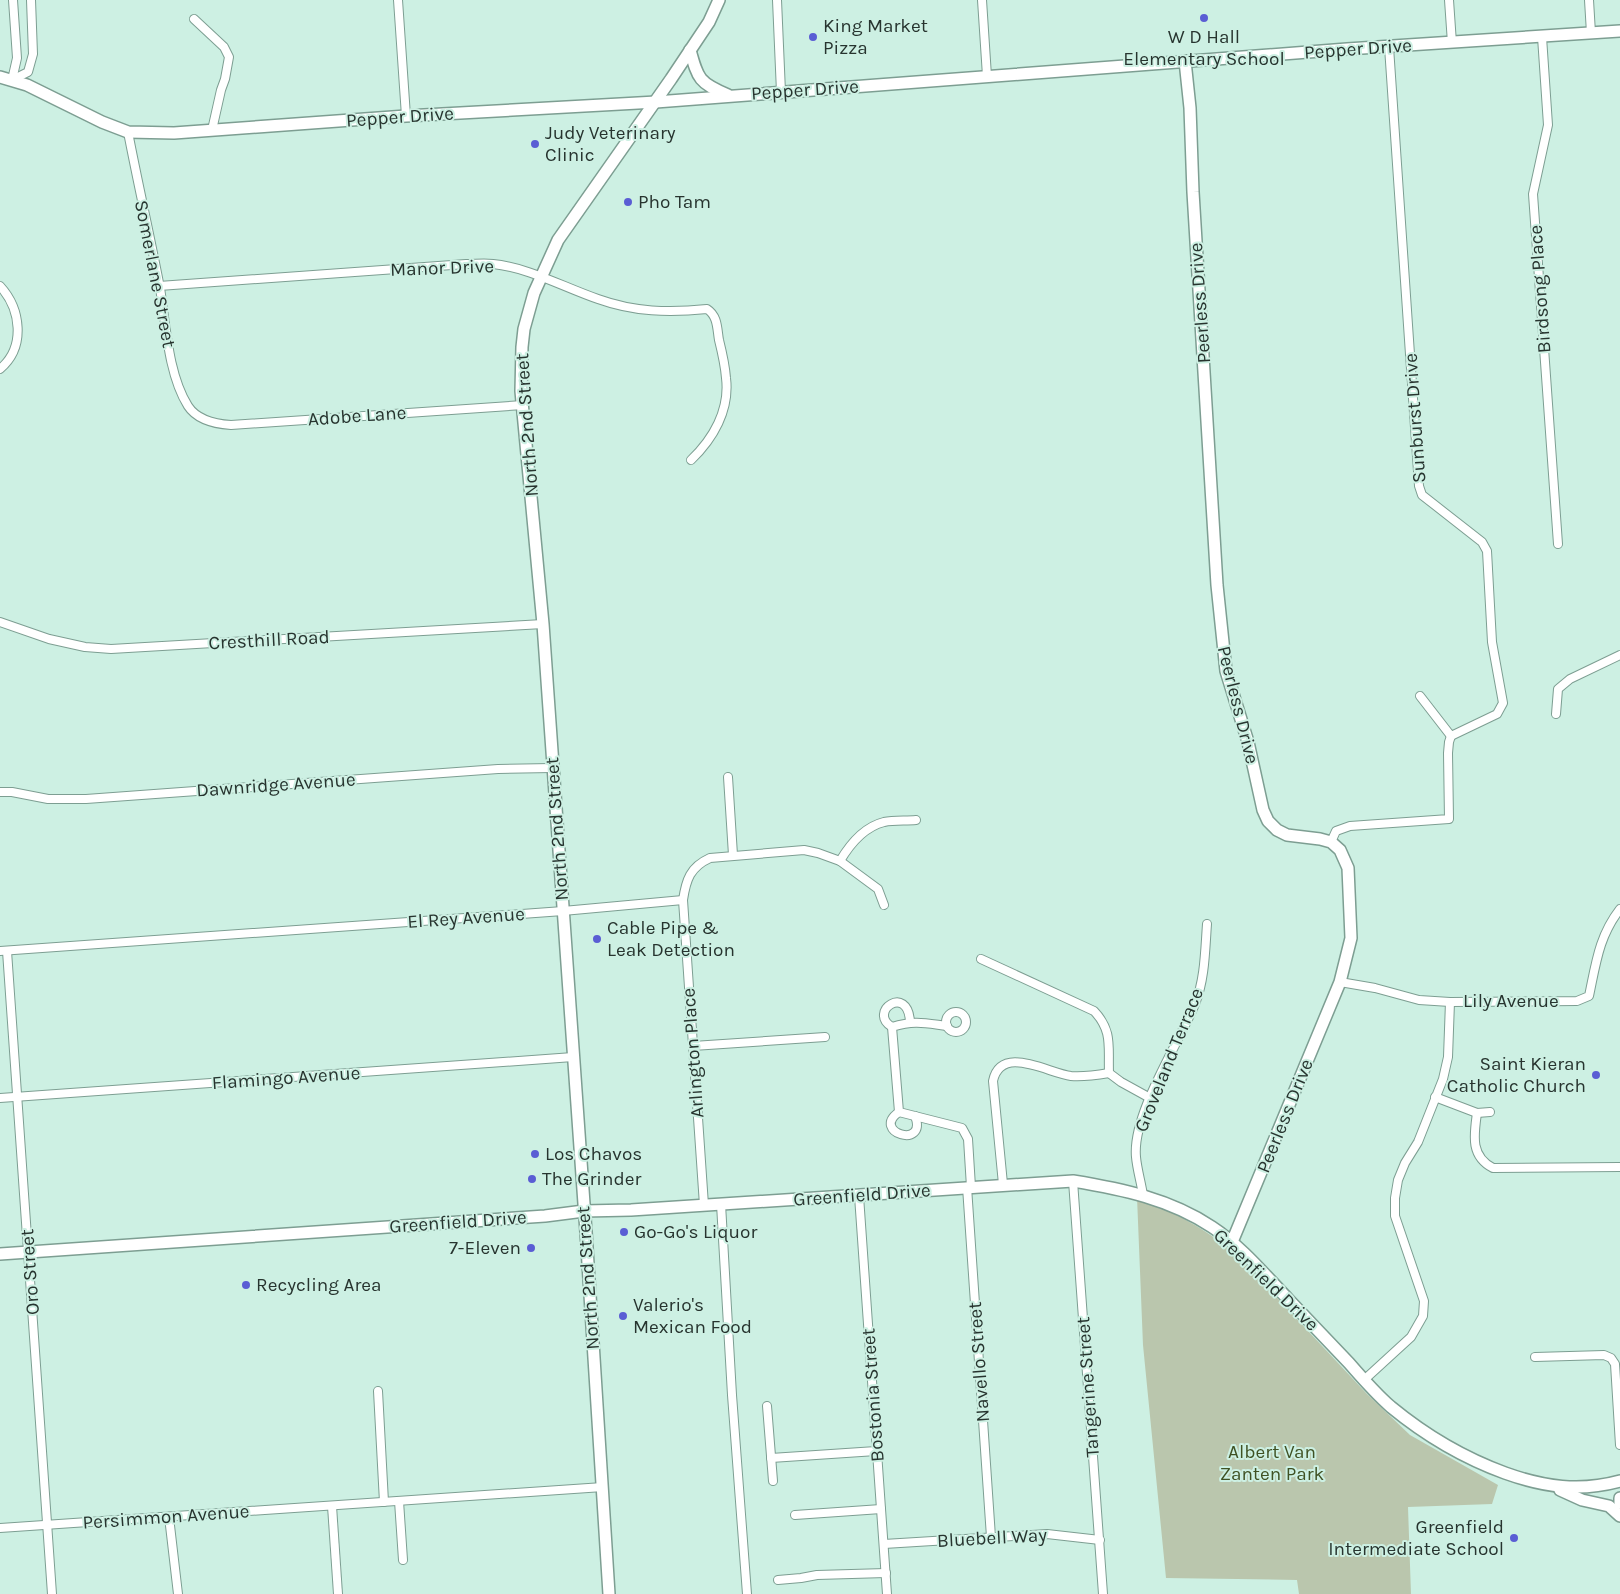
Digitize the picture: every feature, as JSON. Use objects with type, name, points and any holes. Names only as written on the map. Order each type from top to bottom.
[{"type":"main road","name":"North 2nd Street","points":[[609,1594],[543,624],[523,405],[522,347],[528,311],[540,276],[558,240],[656,102],[708,22],[719,0]]},
{"type":"main road","name":"Pepper Drive","points":[[0,77],[40,91],[102,122],[128,132],[174,133],[406,116],[656,102],[987,76],[1620,31]]},
{"type":"main road","points":[[690,50],[699,77],[710,88],[730,96]]},
{"type":"main road","name":"Peerless Drive","points":[[1185,62],[1190,108],[1193,192],[1217,585],[1226,671],[1248,742],[1263,810],[1268,821],[1277,830],[1287,835],[1331,842],[1340,850],[1348,868],[1351,938],[1340,982],[1232,1242]]},
{"type":"main road","name":"Greenfield Drive","points":[[0,1254],[545,1216],[584,1211],[859,1196],[1003,1184],[1073,1181],[1108,1186],[1143,1195],[1166,1203],[1212,1227],[1232,1242],[1271,1281],[1390,1406],[1449,1448],[1488,1467],[1527,1481],[1554,1487],[1588,1487],[1620,1481]]},
{"type":"main road","points":[[1554,1487],[1582,1500],[1608,1506],[1620,1516]]},
{"type":"main road","points":[[1620,1498],[1620,1503]]},
{"type":"street","points":[[12,80],[17,58],[13,0]]},
{"type":"street","points":[[12,80],[28,72],[33,54],[31,0]]},
{"type":"street","points":[[398,0],[406,116]]},
{"type":"street","points":[[777,0],[781,92]]},
{"type":"street","points":[[982,0],[987,76]]},
{"type":"street","points":[[1449,0],[1452,43]]},
{"type":"street","points":[[1589,0],[1591,33]]},
{"type":"street","points":[[194,19],[224,47],[229,57],[212,130]]},
{"type":"street","name":"Birdsong Place","points":[[1542,37],[1548,125],[1533,194],[1558,544]]},
{"type":"street","name":"Sunburst Drive","points":[[1389,47],[1419,486],[1422,495],[1482,542],[1487,551],[1492,642],[1503,703],[1497,714],[1451,736]]},
{"type":"street","name":"Somerlane Street","points":[[128,132],[159,286],[171,358],[179,387],[188,407],[194,412]]},
{"type":"street","name":"Manor Drive","points":[[159,286],[466,264],[493,264],[540,276],[598,300],[642,310],[674,313],[707,310],[715,317],[727,379],[726,395],[719,424],[705,447],[691,460]]},
{"type":"street","points":[[0,286],[10,297],[15,309],[18,326],[17,344],[0,369]]},
{"type":"street","name":"Adobe Lane","points":[[194,412],[213,422],[231,425],[523,405]]},
{"type":"street","name":"Cresthill Road","points":[[0,622],[67,643],[85,647],[111,649],[543,624]]},
{"type":"street","points":[[1556,714],[1558,689],[1570,679],[1620,655]]},
{"type":"street","points":[[1331,842],[1336,831],[1350,826],[1449,819],[1448,742],[1451,736],[1420,696]]},
{"type":"street","name":"Dawnridge Avenue","points":[[0,792],[12,792],[48,799],[86,799],[498,769],[552,768]]},
{"type":"street","points":[[728,777],[733,855]]},
{"type":"street","points":[[840,861],[849,847],[863,832],[883,822],[916,820]]},
{"type":"street","points":[[683,900],[686,881],[691,872],[703,861],[710,858],[804,850],[840,861],[878,889],[884,905]]},
{"type":"street","name":"El Rey Avenue","points":[[4,951],[563,912],[683,900]]},
{"type":"street","name":"Arlington Place","points":[[683,900],[704,1205]]},
{"type":"street","name":"Lily Avenue","points":[[1340,982],[1375,988],[1419,1000],[1450,1002],[1577,1001],[1589,996],[1593,970],[1605,931],[1620,909]]},
{"type":"street","name":"Groveland Terrace","points":[[1143,1195],[1136,1156],[1136,1142],[1139,1129],[1150,1098],[1195,1002],[1204,970],[1207,924]]},
{"type":"street","name":"Oro Street","points":[[4,951],[18,1097],[52,1594]]},
{"type":"street","points":[[981,959],[1094,1011],[1102,1020],[1108,1033],[1109,1073]]},
{"type":"street","points":[[1364,1380],[1411,1337],[1423,1316],[1424,1301],[1395,1216],[1395,1198],[1398,1180],[1405,1163],[1418,1142],[1442,1079],[1448,1057],[1450,1002]]},
{"type":"street","points":[[899,1112],[892,1028],[886,1023],[884,1015],[886,1008],[892,1003],[899,1003],[905,1006],[909,1012],[910,1022]]},
{"type":"street","points":[[892,1028],[910,1022],[921,1021],[947,1026]]},
{"type":"street","points":[[693,1046],[825,1037]]},
{"type":"street","name":"Flamingo Avenue","points":[[0,1098],[573,1057]]},
{"type":"street","points":[[1003,1184],[994,1081],[995,1073],[1000,1067],[1012,1062],[1039,1066],[1070,1076],[1109,1073],[1120,1082],[1150,1098]]},
{"type":"street","points":[[1434,1097],[1477,1113],[1490,1112]]},
{"type":"street","points":[[899,1112],[915,1116],[917,1121],[916,1129],[910,1134],[903,1136],[896,1133],[892,1124],[894,1116],[899,1112]]},
{"type":"street","points":[[1477,1113],[1473,1140],[1481,1156],[1493,1168],[1620,1167]]},
{"type":"street","name":"Navello Street","points":[[915,1116],[962,1128],[967,1134],[991,1537]]},
{"type":"street","name":"Tangerine Street","points":[[1073,1181],[1103,1594]]},
{"type":"street","name":"Bostonia Street","points":[[859,1196],[887,1594]]},
{"type":"street","points":[[721,1204],[732,1395],[747,1594]]},
{"type":"street","points":[[1534,1357],[1604,1355],[1611,1358],[1615,1364],[1620,1445]]},
{"type":"street","points":[[378,1391],[384,1502],[603,1487]]},
{"type":"street","points":[[766,1406],[773,1481]]},
{"type":"street","points":[[771,1458],[876,1451]]},
{"type":"street","points":[[399,1501],[404,1560]]},
{"type":"street","name":"Persimmon Avenue","points":[[0,1528],[384,1502]]},
{"type":"street","points":[[332,1506],[338,1594]]},
{"type":"street","points":[[795,1515],[881,1509]]},
{"type":"street","points":[[169,1517],[178,1594]]},
{"type":"street","name":"Bluebell Way","points":[[884,1544],[1047,1534],[1100,1540]]},
{"type":"street","points":[[778,1580],[817,1575],[886,1573]]},
{"type":"green space","name":"Albert Van Zanten Park","points":[[1137,1197],[1189,1222],[1237,1255],[1367,1394],[1410,1435],[1498,1485],[1492,1504],[1408,1507],[1411,1594],[1299,1594],[1297,1580],[1166,1578],[1143,1345]]},
{"type":"place","name":"W D Hall Elementary School","points":[[1204,18]]},
{"type":"place","name":"King Market Pizza","points":[[813,37]]},
{"type":"place","name":"Judy Veterinary Clinic","points":[[535,144]]},
{"type":"place","name":"Pho Tam","points":[[628,202]]},
{"type":"place","name":"Cable Pipe & Leak Detection","points":[[597,939]]},
{"type":"place","name":"Saint Kieran Catholic Church","points":[[1596,1075]]},
{"type":"place","name":"Los Chavos","points":[[535,1154]]},
{"type":"place","name":"The Grinder","points":[[532,1179]]},
{"type":"place","name":"Go-Go's Liquor","points":[[624,1232]]},
{"type":"place","name":"7-Eleven","points":[[531,1248]]},
{"type":"place","name":"Recycling Area","points":[[246,1285]]},
{"type":"place","name":"Valerio's Mexican Food","points":[[623,1316]]},
{"type":"place","name":"Greenfield Intermediate School","points":[[1514,1538]]}]
